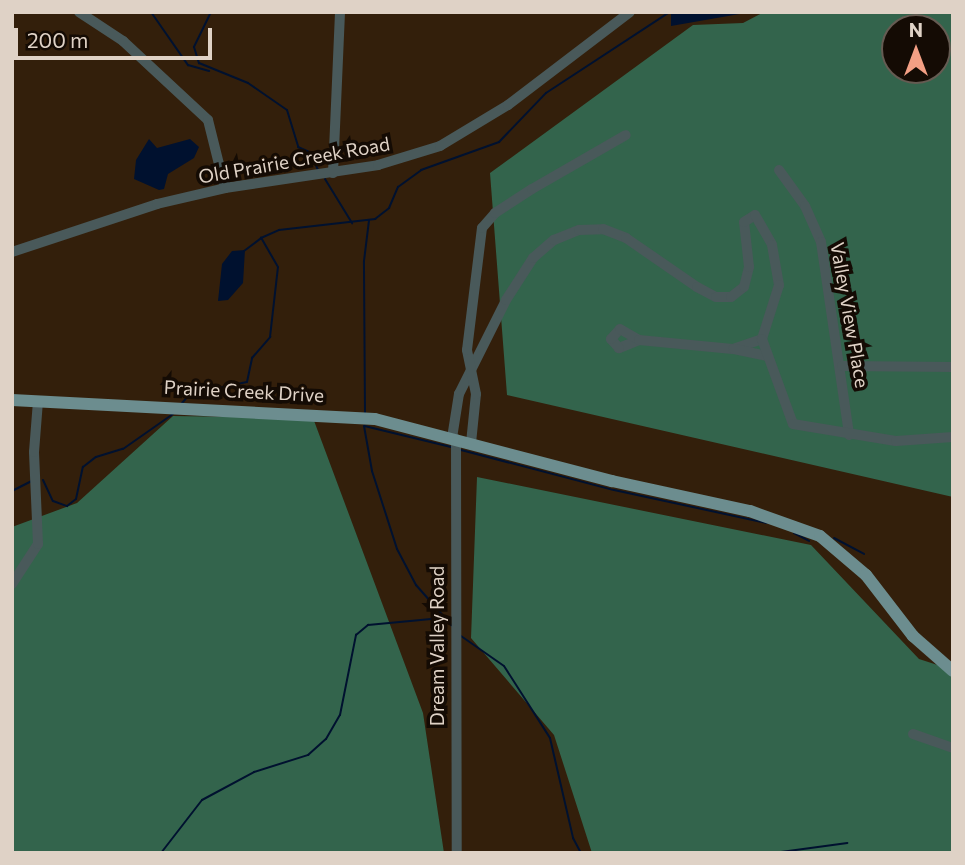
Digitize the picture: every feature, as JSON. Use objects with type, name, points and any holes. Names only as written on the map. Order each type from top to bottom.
[{"type":"main road","name":"Prairie Creek Drive","points":[[12,400],[329,414],[401,424],[612,481],[750,511],[820,536],[866,575],[913,635],[953,671]]},
{"type":"street","points":[[79,12],[123,41],[208,120],[225,188]]},
{"type":"street","points":[[333,173],[340,12]]},
{"type":"street","name":"Old Prairie Creek Road","points":[[12,252],[132,211],[225,188],[333,173],[409,156],[463,135],[630,12]]},
{"type":"street","points":[[471,443],[476,394],[467,351],[482,228],[495,213],[532,189],[626,135]]},
{"type":"street","name":"Valley View Place","points":[[779,170],[806,206],[821,242],[842,366],[849,435]]},
{"type":"street","name":"Dream Valley Road","points":[[457,853],[454,438],[459,394],[471,377],[517,278],[554,240],[579,230],[603,229],[626,237],[697,287],[716,297],[731,297],[744,287],[749,267],[744,222],[755,215],[772,245],[779,285],[762,339]]},
{"type":"street","points":[[733,349],[762,339],[793,424],[896,442],[953,437]]},
{"type":"street","points":[[639,340],[733,349],[767,356]]},
{"type":"street","points":[[842,366],[953,367]]},
{"type":"street","points":[[12,584],[37,544],[34,452],[38,401]]},
{"type":"street","points":[[913,734],[953,748]]},
{"type":"green space","points":[[764,12],[953,12],[953,497],[507,395],[490,173],[693,25],[743,23]]},
{"type":"green space","points":[[173,416],[313,418],[423,713],[444,853],[12,853],[12,527],[77,503]]},
{"type":"green space","points":[[477,477],[811,545],[919,659],[953,670],[953,853],[592,853],[554,735],[471,638]]},
{"type":"water","points":[[671,12],[751,12],[671,26]]},
{"type":"water","points":[[149,139],[157,148],[190,139],[199,147],[194,158],[168,174],[164,189],[159,190],[134,179],[136,160]]},
{"type":"water","points":[[245,250],[243,283],[228,300],[218,301],[222,264],[232,251]]},
{"type":"waterway","points":[[151,12],[188,65],[209,71]]},
{"type":"waterway","points":[[211,12],[194,47],[199,63],[248,83],[287,110],[298,147],[310,152],[318,170]]},
{"type":"waterway","points":[[182,403],[190,394],[247,382],[252,358],[270,337],[278,267],[261,238],[279,230],[375,219],[389,208],[398,187],[421,170],[499,142],[546,93],[670,12]]},
{"type":"waterway","points":[[325,179],[352,223]]},
{"type":"waterway","points":[[365,413],[364,261],[369,220]]},
{"type":"waterway","points":[[244,251],[261,238]]},
{"type":"waterway","points":[[43,480],[53,501],[67,506],[76,499],[83,467],[96,457],[123,449],[173,414]]},
{"type":"waterway","points":[[451,447],[364,426],[372,471],[397,549],[416,585],[453,627]]},
{"type":"waterway","points":[[461,450],[614,490],[766,523]]},
{"type":"waterway","points":[[12,491],[32,481]]},
{"type":"waterway","points":[[794,533],[809,541]]},
{"type":"waterway","points":[[834,538],[864,554]]},
{"type":"waterway","points":[[161,853],[202,800],[254,772],[308,755],[326,739],[340,715],[356,635],[368,625],[442,618]]},
{"type":"waterway","points":[[461,636],[504,666],[550,738],[573,838],[581,853]]},
{"type":"waterway","points":[[705,853],[781,852],[847,843]]}]
